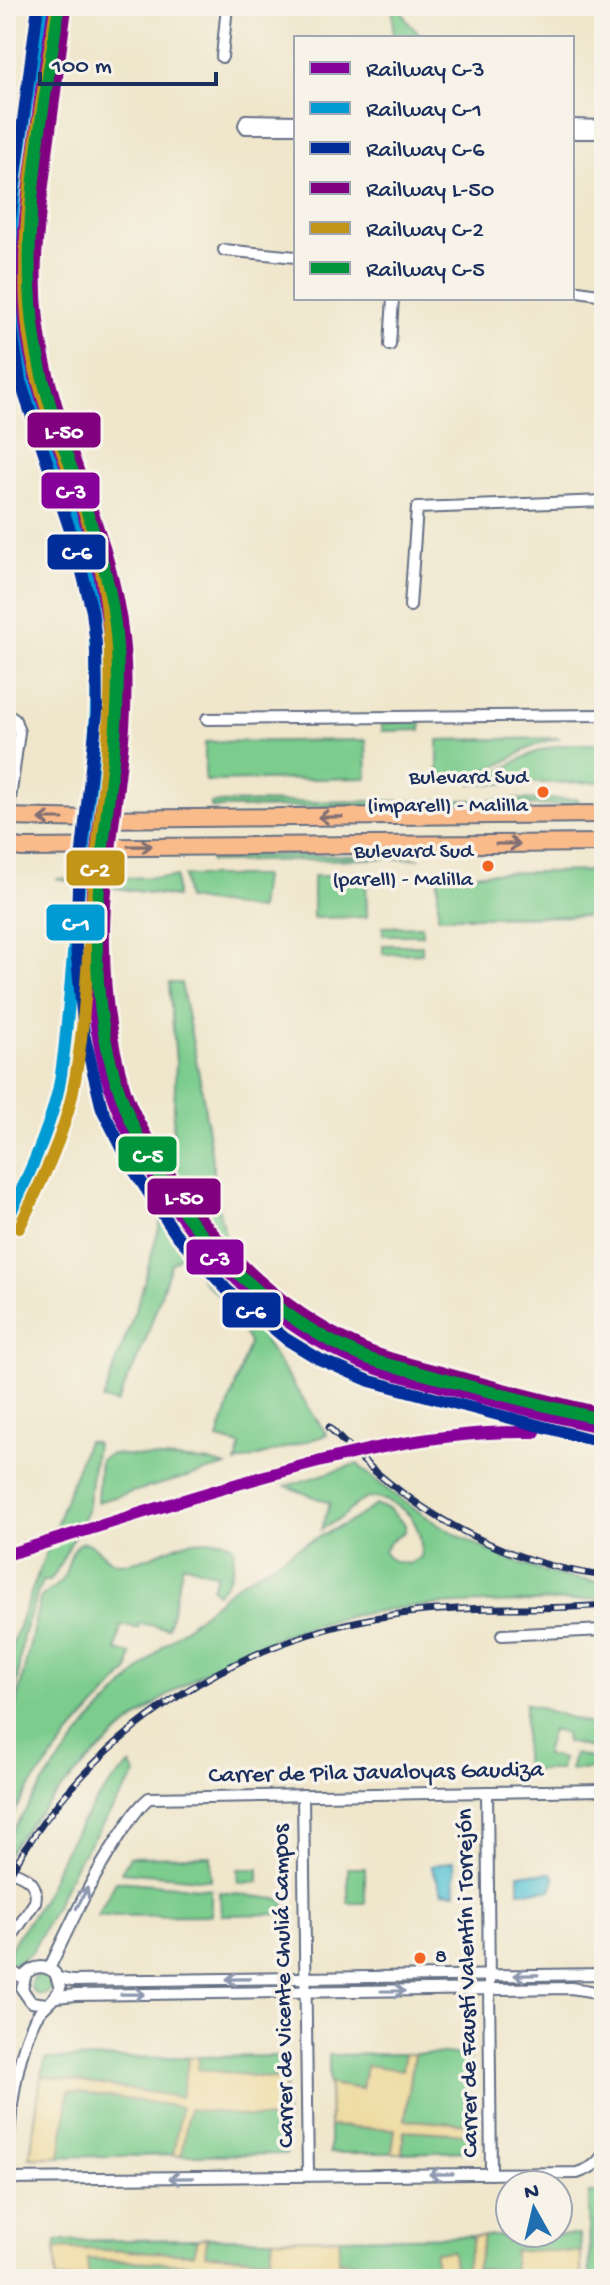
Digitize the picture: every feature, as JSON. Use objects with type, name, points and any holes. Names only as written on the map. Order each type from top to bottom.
[{"type":"main road","points":[[6,817],[181,819],[604,814]]},
{"type":"main road","points":[[6,846],[604,843]]},
{"type":"street","points":[[222,57],[227,6]]},
{"type":"street","points":[[294,121],[246,120],[244,125],[246,128],[294,128]]},
{"type":"street","points":[[574,125],[604,126]]},
{"type":"street","points":[[574,133],[604,133]]},
{"type":"street","points":[[224,250],[294,257]]},
{"type":"street","points":[[574,290],[604,295]]},
{"type":"street","points":[[390,345],[393,300]]},
{"type":"street","points":[[410,606],[417,508],[604,501]]},
{"type":"street","points":[[207,719],[604,715]]},
{"type":"street","points":[[6,829],[19,732],[11,716]]},
{"type":"street","points":[[502,1635],[604,1630]]},
{"type":"street","name":"Carrer de Pila Javaloyas Gaudiza","points":[[49,1969],[98,1869],[129,1821],[149,1798],[604,1790]]},
{"type":"street","name":"Carrer de Faustí Valentín i Torrejón","points":[[487,1792],[491,2174]]},
{"type":"street","name":"Carrer de Vicente Chuliá Campos","points":[[303,1795],[308,2175]]},
{"type":"street","points":[[6,1869],[28,1879],[37,1895],[6,1945]]},
{"type":"street","points":[[6,1968],[23,1978]]},
{"type":"street","points":[[604,1974],[72,1981],[58,1978],[49,1969],[35,1968],[23,1978],[22,1989],[33,2010],[34,2021],[16,2092],[7,2179],[577,2173],[589,2170],[604,2153]]},
{"type":"street","points":[[34,2021],[60,1988],[58,1978]]},
{"type":"street","points":[[27,1999],[36,2004],[76,1995],[571,1988],[590,1991],[604,1999]]},
{"type":"green space","points":[[393,6],[400,6],[406,20],[420,36],[393,36]]},
{"type":"green space","points":[[421,722],[421,730],[382,731],[382,723]]},
{"type":"green space","points":[[560,738],[532,747],[483,772],[464,777],[438,778],[438,740]]},
{"type":"green space","points":[[366,740],[367,778],[205,781],[205,742]]},
{"type":"green space","points":[[604,744],[604,781],[471,784],[551,747]]},
{"type":"green space","points":[[578,799],[580,805],[211,808],[211,803]]},
{"type":"green space","points":[[210,856],[420,858],[210,862]]},
{"type":"green space","points":[[604,873],[604,916],[438,917],[438,874]]},
{"type":"green space","points":[[184,876],[263,876],[259,910],[186,899]]},
{"type":"green space","points":[[313,876],[366,876],[367,917],[313,918]]},
{"type":"green space","points":[[176,877],[176,897],[56,879]]},
{"type":"green space","points":[[422,926],[422,935],[383,935],[383,927]]},
{"type":"green space","points":[[383,945],[422,945],[422,953],[383,954]]},
{"type":"green space","points":[[169,983],[181,983],[202,1090],[220,1216],[237,1277],[270,1350],[327,1435],[236,1463],[241,1445],[218,1439],[249,1343],[230,1306],[201,1279],[198,1267],[187,1256],[180,1256],[171,1264],[145,1342],[117,1403],[103,1400],[140,1297],[162,1217],[173,1131],[176,1062]]},
{"type":"green space","points":[[87,1441],[96,1443],[87,1511],[55,1574],[49,1581],[42,1581],[23,1635],[16,1690],[6,1724],[6,1661]]},
{"type":"green space","points":[[111,1454],[212,1462],[226,1466],[97,1502],[100,1459]]},
{"type":"green space","points":[[357,1464],[410,1506],[472,1542],[538,1569],[571,1578],[604,1582],[604,1598],[392,1609],[344,1617],[256,1646],[175,1690],[138,1717],[68,1782],[27,1827],[6,1857],[6,1840],[49,1775],[91,1721],[162,1647],[238,1584],[376,1505],[389,1509],[405,1525],[405,1531],[384,1550],[388,1557],[409,1564],[421,1557],[420,1538],[415,1524],[409,1515],[391,1502],[376,1498],[363,1500],[321,1530],[330,1503],[286,1486]]},
{"type":"green space","points":[[221,1540],[232,1545],[234,1551],[232,1571],[226,1583],[217,1593],[212,1588],[217,1574],[183,1564],[168,1628],[139,1623],[138,1628],[121,1625],[116,1650],[131,1654],[129,1670],[69,1736],[31,1786],[6,1826],[6,1751],[40,1599],[63,1579],[75,1548],[88,1543],[113,1561],[127,1563],[189,1542]]},
{"type":"green space","points":[[525,1703],[604,1729],[599,1750],[566,1742],[565,1733],[551,1730],[545,1755],[562,1759],[560,1770],[524,1770]]},
{"type":"green space","points":[[574,1754],[604,1761],[604,1769],[570,1770]]},
{"type":"green space","points":[[130,1765],[136,1774],[77,1862],[32,1952],[15,1964],[9,1963],[15,1940],[40,1904],[77,1830],[101,1795]]},
{"type":"green space","points":[[211,1856],[211,1880],[121,1872],[130,1857]]},
{"type":"green space","points":[[348,1868],[365,1868],[365,1903],[348,1903]]},
{"type":"green space","points":[[238,1869],[259,1869],[259,1882],[239,1883]]},
{"type":"green space","points":[[116,1881],[211,1889],[211,1915],[97,1916]]},
{"type":"green space","points":[[220,1892],[284,1900],[285,1914],[221,1915]]},
{"type":"green space","points":[[37,1975],[45,1975],[51,1985],[45,1995],[37,1995],[31,1989],[31,1981]]},
{"type":"green space","points":[[405,2054],[402,2070],[363,2089],[329,2084],[329,2055]]},
{"type":"green space","points":[[414,2054],[468,2054],[470,2124],[405,2120]]},
{"type":"green space","points":[[285,2056],[286,2154],[30,2157],[45,2059]]},
{"type":"green space","points":[[330,2126],[395,2129],[392,2153],[330,2153]]},
{"type":"green space","points":[[404,2130],[470,2134],[470,2151],[402,2153]]},
{"type":"green space","points":[[589,2193],[604,2193],[604,2279],[590,2279]]},
{"type":"green space","points":[[574,2235],[580,2235],[581,2252],[515,2250],[514,2271],[476,2269],[484,2236],[494,2236],[494,2249],[574,2249]]},
{"type":"green space","points":[[474,2236],[466,2269],[454,2268],[451,2251],[436,2267],[337,2261],[340,2238]]},
{"type":"green space","points":[[207,2238],[273,2239],[271,2258],[205,2255]]},
{"type":"green space","points":[[198,2239],[195,2254],[56,2248],[56,2241]]},
{"type":"green space","points":[[86,2259],[194,2264],[192,2279],[89,2279]]},
{"type":"green space","points":[[204,2265],[271,2268],[272,2279],[202,2279]]},
{"type":"green space","points":[[323,2271],[465,2278],[324,2279]]},
{"type":"sand","points":[[405,2054],[414,2054],[405,2120],[470,2124],[470,2134],[404,2130],[402,2153],[392,2153],[395,2129],[330,2126],[329,2084],[362,2089],[366,2065],[402,2070]]},
{"type":"sand","points":[[189,2057],[199,2057],[197,2069],[285,2080],[286,2121],[189,2109],[181,2156],[173,2155],[181,2107],[69,2091],[60,2157],[30,2157],[41,2076],[181,2097]]},
{"type":"sand","points":[[474,2236],[484,2236],[476,2269],[514,2270],[514,2250],[581,2252],[581,2279],[465,2279],[324,2271],[324,2279],[272,2279],[271,2268],[204,2265],[202,2279],[192,2279],[193,2264],[87,2259],[89,2279],[56,2279],[56,2248],[194,2254],[198,2239],[207,2238],[205,2255],[271,2258],[273,2239],[340,2238],[338,2261],[435,2267],[435,2252],[452,2251],[454,2268],[465,2269]]},
{"type":"water","points":[[454,1861],[455,1893],[442,1892],[431,1866]]},
{"type":"water","points":[[552,1873],[555,1879],[551,1890],[519,1891],[519,1874]]},
{"type":"railway","points":[[329,1427],[388,1482],[453,1526],[526,1558],[604,1576]]},
{"type":"railway","points":[[6,1881],[40,1827],[81,1777],[127,1734],[178,1696],[233,1665],[291,1640],[353,1622],[416,1612],[604,1605]]},
{"type":"rail line","name":"C-6","points":[[38,6],[6,250],[8,301],[20,381],[75,545],[92,611],[96,644],[97,713],[78,888],[76,946],[84,1034],[102,1109],[133,1169],[175,1233],[227,1290],[286,1339],[319,1359],[370,1381],[601,1442]]},
{"type":"rail line","name":"C-1","points":[[6,1222],[41,1144],[60,1079],[96,706],[94,621],[88,579],[70,514],[26,388],[13,322],[11,243],[14,203],[42,6]]},
{"type":"rail line","name":"C-3","points":[[52,6],[24,231],[23,307],[25,333],[39,396],[97,572],[110,645],[110,719],[94,866],[90,940],[98,1037],[116,1105],[145,1163],[193,1231],[241,1284],[297,1328],[327,1346],[378,1369],[604,1428]]},
{"type":"rail line","name":"C-5","points":[[59,6],[33,190],[30,283],[42,375],[60,437],[93,529],[115,624],[118,663],[115,740],[102,856],[97,954],[105,1037],[121,1096],[138,1137],[160,1177],[186,1214],[248,1283],[284,1311],[322,1336],[376,1361],[604,1420]]},
{"type":"rail line","name":"C-2","points":[[19,1228],[62,1129],[77,1070],[110,694],[110,655],[102,577],[84,512],[39,385],[27,319],[28,202],[56,8]]},
{"type":"rail line","name":"L-50","points":[[66,8],[38,230],[36,304],[53,393],[99,531],[118,601],[123,638],[125,711],[109,856],[104,949],[111,1031],[129,1100],[158,1157],[204,1222],[250,1272],[303,1315],[364,1349],[400,1362],[604,1414]]},
{"type":"rail line","name":"C-3","points":[[6,1555],[241,1483],[350,1454],[460,1435],[535,1432]]},
{"type":"place","name":"Bulevard Sud (imparell) - Malilla","points":[[543,792]]},
{"type":"place","name":"Bulevard Sud (parell) - Malilla","points":[[488,866]]},
{"type":"place","name":"8","points":[[420,1958]]}]
